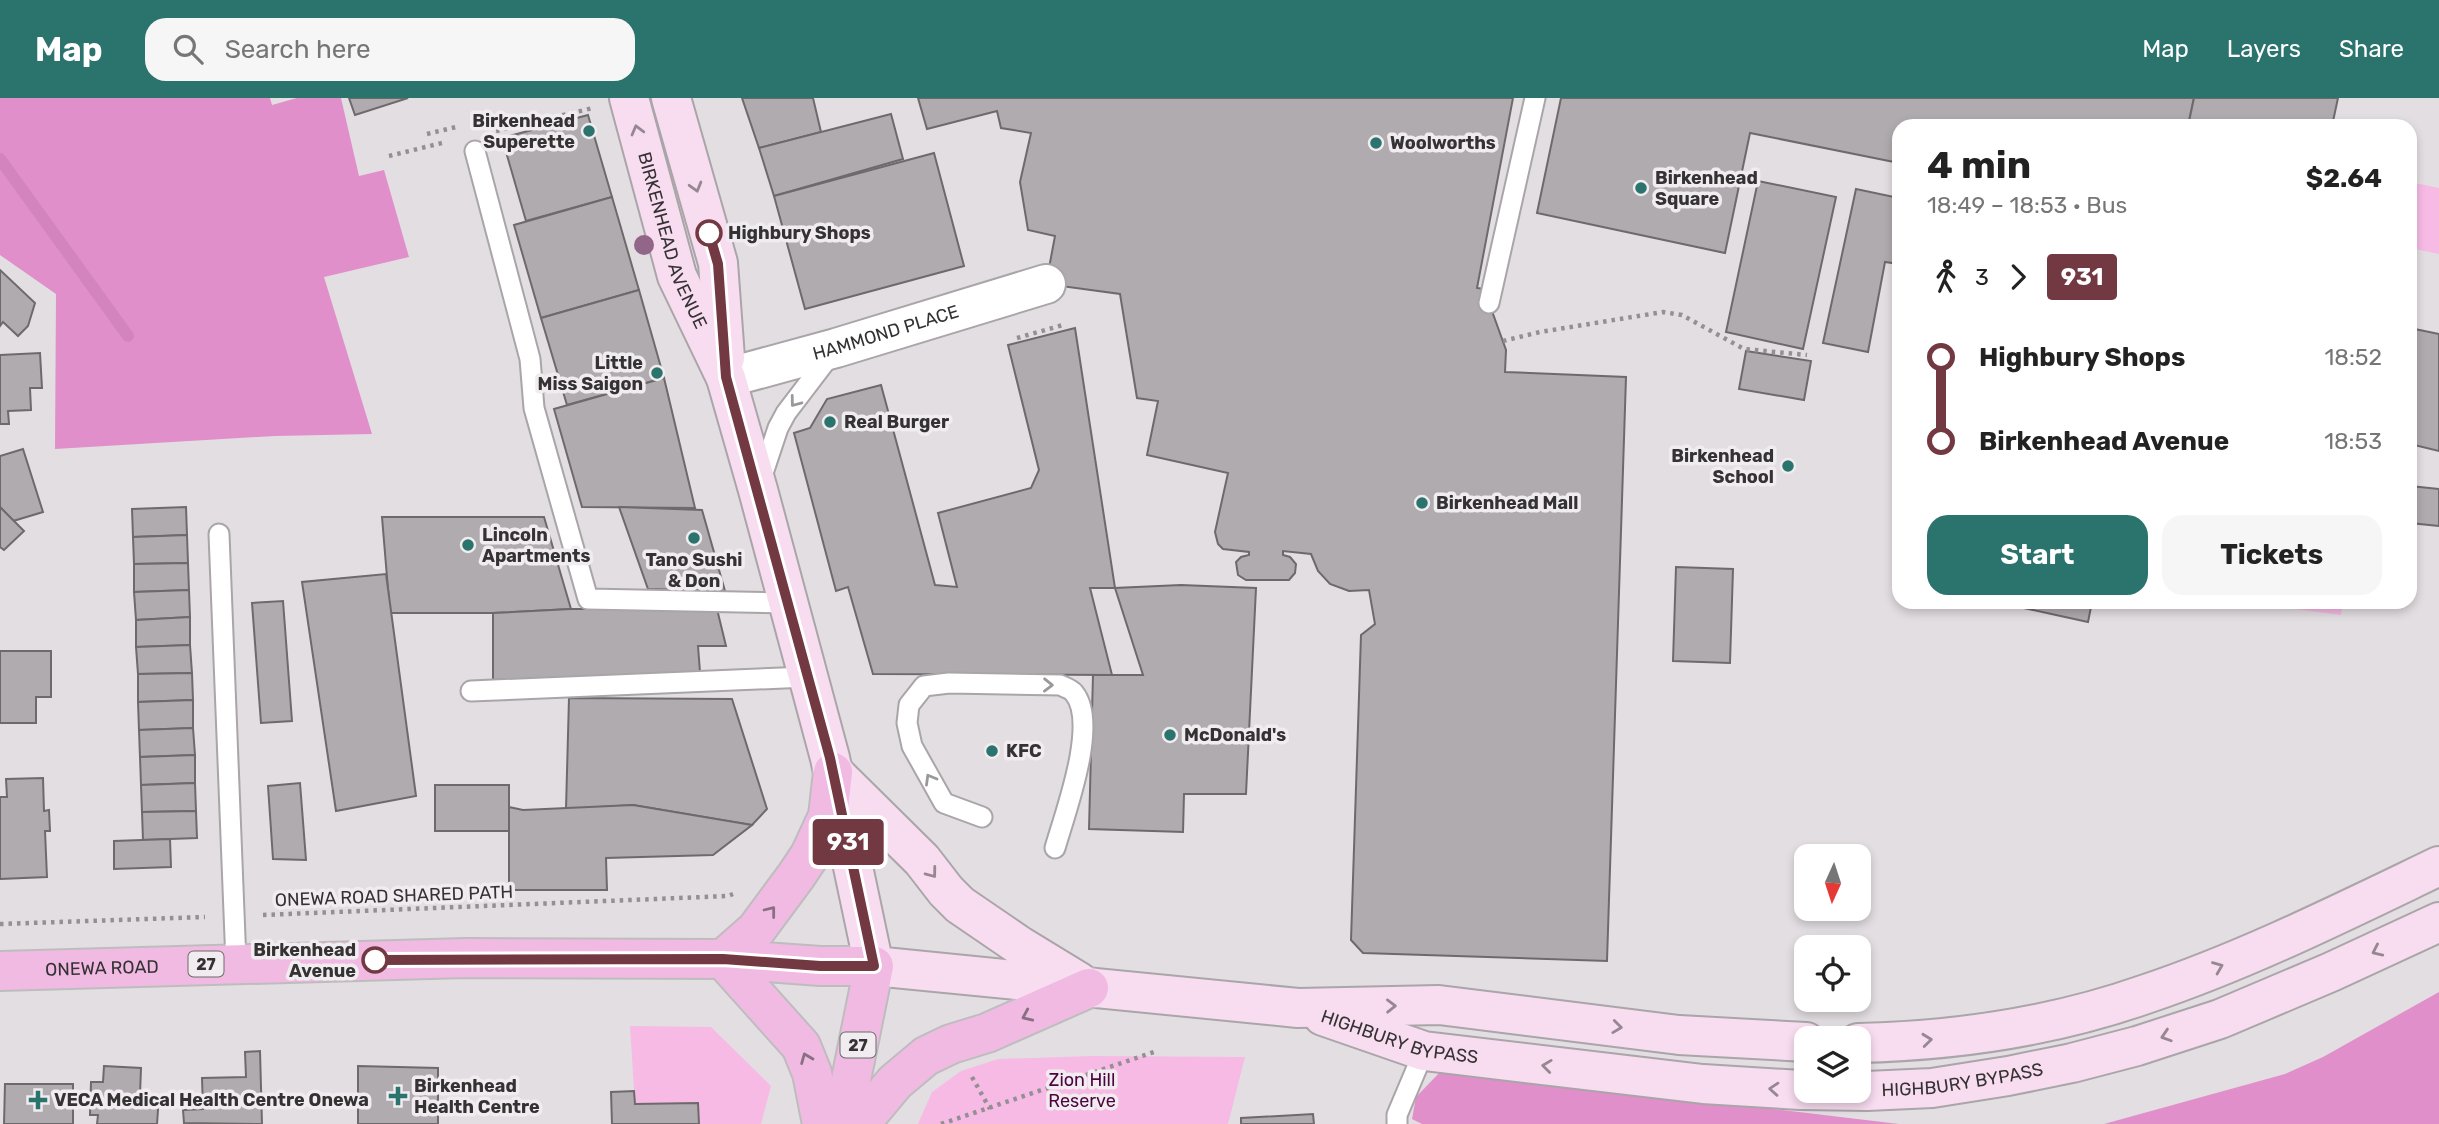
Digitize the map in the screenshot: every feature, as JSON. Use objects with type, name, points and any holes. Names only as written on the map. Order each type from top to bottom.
[{"type":"main road","name":"BIRKENHEAD AVENUE","points":[[671,98],[718,264],[726,377]]},
{"type":"main road","name":"BIRKENHEAD AVENUE","points":[[611,103],[677,276],[726,377],[833,772],[874,966],[842,1124]]},
{"type":"main road","points":[[822,1124],[812,1073],[801,1046],[723,959],[756,930],[810,855],[828,816],[833,772]]},
{"type":"main road","points":[[833,772],[922,860],[960,905],[1089,988]]},
{"type":"main road","points":[[1871,1043],[1926,1041],[2054,1020],[2145,995],[2317,925],[2439,866]]},
{"type":"main road","name":"HIGHBURY BYPASS","points":[[1298,1008],[1424,1051],[1703,1084],[1801,1090],[1932,1088],[2072,1063],[2137,1046],[2220,1019],[2439,922]]},
{"type":"main road","name":"ONEWA ROAD","points":[[0,971],[466,958],[723,959],[820,966],[874,966]]},
{"type":"main road","name":"HIGHBURY BYPASS","points":[[874,966],[1298,1008],[1439,1005],[1679,1035],[1794,1041]]},
{"type":"main road","points":[[860,1124],[895,1082],[926,1056],[951,1044],[987,1033],[1089,988]]},
{"type":"street","name":"HAMMOND PLACE","points":[[726,377],[836,348],[1046,284]]},
{"type":"lane","points":[[1489,303],[1535,98]]},
{"type":"lane","points":[[475,151],[530,359],[534,408],[588,599],[788,603]]},
{"type":"lane","points":[[758,489],[778,428],[786,413],[836,348]]},
{"type":"lane","points":[[219,534],[236,963]]},
{"type":"lane","points":[[471,691],[807,677]]},
{"type":"lane","points":[[982,817],[944,803],[912,746],[907,723],[909,705],[924,686],[949,683],[1060,685],[1074,692],[1084,713],[1081,757],[1055,848]]},
{"type":"lane","points":[[1397,1124],[1397,1115],[1424,1051]]},
{"type":"path","points":[[571,113],[611,103]]},
{"type":"path","points":[[427,134],[457,127]]},
{"type":"path","points":[[1503,341],[1540,332],[1663,312],[1682,315],[1744,349],[1807,355]]},
{"type":"path","name":"ONEWA ROAD SHARED PATH","points":[[0,924],[556,904],[728,896],[737,892]]},
{"type":"path","points":[[941,1124],[1157,1051]]},
{"type":"path","points":[[969,1073],[990,1109]]},
{"type":"green space","points":[[2417,183],[2439,188],[2439,254],[2417,249]]},
{"type":"green space","points":[[2296,609],[2342,609],[2341,615]]},
{"type":"green space","points":[[630,1026],[711,1027],[771,1086],[761,1124],[699,1124],[698,1103],[635,1104]]},
{"type":"green space","name":"Zion Hill Reserve","points":[[1093,1056],[1245,1057],[1228,1124],[918,1124],[932,1092],[961,1071],[998,1059]]},
{"type":"shaded area","points":[[0,98],[270,98],[272,105],[297,98],[341,98],[359,176],[384,170],[409,257],[324,277],[372,434],[275,436],[55,449],[56,294],[0,255]]},
{"type":"shaded area","points":[[2439,992],[2439,1124],[2104,1124],[2285,1074],[2323,1057]]},
{"type":"shaded area","points":[[1443,1069],[1899,1124],[1422,1124],[1412,1119],[1416,1097]]},
{"type":"building","points":[[349,98],[408,98],[355,115]]},
{"type":"building","points":[[742,98],[813,98],[821,132],[759,148]]},
{"type":"building","name":"Birkenhead Mall","points":[[918,98],[1513,98],[1477,288],[1484,289],[1506,350],[1505,372],[1626,377],[1607,961],[1363,953],[1351,940],[1361,635],[1375,624],[1369,590],[1349,591],[1330,584],[1318,571],[1311,554],[1283,551],[1283,555],[1290,557],[1296,564],[1295,573],[1289,580],[1246,580],[1238,575],[1236,562],[1249,555],[1249,552],[1223,549],[1218,544],[1215,532],[1228,473],[1147,455],[1158,401],[1137,398],[1120,294],[1046,284],[1055,236],[1028,230],[1020,182],[1031,133],[1001,128],[997,111],[927,129]]},
{"type":"building","name":"Birkenhead Square","points":[[1561,98],[2194,98],[2190,119],[1892,119],[1892,162],[1750,133],[1725,253],[1537,213]]},
{"type":"building","points":[[2194,98],[2338,98],[2334,119],[2190,119]]},
{"type":"building","points":[[891,114],[903,159],[774,196],[759,148]]},
{"type":"building","points":[[588,115],[612,197],[526,221],[502,138]]},
{"type":"building","points":[[934,153],[964,266],[805,309],[774,196]]},
{"type":"building","points":[[1758,181],[1836,197],[1803,349],[1726,332]]},
{"type":"building","points":[[1856,189],[1892,197],[1892,263],[1885,262],[1868,352],[1823,343]]},
{"type":"building","points":[[612,197],[639,290],[541,318],[514,225]]},
{"type":"building","points":[[0,270],[35,303],[28,326],[18,336],[3,322],[0,326]]},
{"type":"building","points":[[639,290],[664,378],[567,405],[541,318]]},
{"type":"building","points":[[1075,328],[1115,588],[1090,588],[1112,675],[873,674],[848,587],[836,591],[794,433],[810,428],[827,399],[881,385],[935,585],[957,587],[938,513],[1031,488],[1039,470],[1008,345]]},
{"type":"building","points":[[2417,329],[2439,334],[2439,451],[2417,446]]},
{"type":"building","points":[[1746,351],[1811,361],[1804,400],[1739,389]]},
{"type":"building","points":[[40,353],[42,388],[30,388],[31,410],[8,411],[9,424],[0,424],[0,355]]},
{"type":"building","points":[[664,378],[695,508],[582,507],[554,409]]},
{"type":"building","points":[[23,449],[43,512],[13,521],[0,507],[0,456]]},
{"type":"building","points":[[2417,487],[2439,489],[2439,526],[2417,524]]},
{"type":"building","points":[[0,507],[24,531],[4,550],[0,547]]},
{"type":"building","points":[[186,507],[187,535],[133,537],[132,509]]},
{"type":"building","points":[[619,507],[702,510],[725,591],[648,589]]},
{"type":"building","name":"Lincoln Apartments","points":[[382,517],[544,517],[571,609],[493,613],[390,613]]},
{"type":"building","points":[[187,535],[188,563],[134,564],[133,537]]},
{"type":"building","points":[[188,563],[189,590],[134,592],[134,564]]},
{"type":"building","points":[[1676,567],[1733,569],[1730,663],[1673,661]]},
{"type":"building","points":[[386,574],[416,796],[336,811],[302,582]]},
{"type":"building","name":"McDonald's","points":[[1181,585],[1256,588],[1246,794],[1184,794],[1183,832],[1089,829],[1093,675],[1143,675],[1115,588]]},
{"type":"building","points":[[189,590],[190,617],[136,620],[134,592]]},
{"type":"building","points":[[283,601],[292,721],[261,723],[252,603]]},
{"type":"building","points":[[571,609],[717,609],[726,646],[698,646],[700,672],[493,680],[493,613]]},
{"type":"building","points":[[2028,609],[2091,609],[2088,622]]},
{"type":"building","points":[[190,617],[190,645],[136,647],[136,620]]},
{"type":"building","points":[[190,645],[192,673],[138,674],[136,647]]},
{"type":"building","points":[[0,651],[51,651],[51,697],[36,697],[36,723],[0,723]]},
{"type":"building","points":[[192,673],[193,700],[138,702],[138,674]]},
{"type":"building","points":[[569,698],[732,699],[767,809],[752,825],[633,805],[566,809]]},
{"type":"building","points":[[193,700],[193,728],[139,730],[138,702]]},
{"type":"building","points":[[193,728],[195,755],[140,757],[139,730]]},
{"type":"building","points":[[195,755],[195,783],[141,785],[140,757]]},
{"type":"building","points":[[43,778],[44,811],[49,810],[50,831],[45,831],[47,877],[0,879],[0,797],[7,797],[6,779]]},
{"type":"building","points":[[195,783],[196,811],[142,812],[141,785]]},
{"type":"building","points":[[300,783],[306,860],[273,859],[268,786]]},
{"type":"building","points":[[435,785],[509,785],[509,831],[435,831]]},
{"type":"building","points":[[633,805],[752,825],[713,855],[606,858],[607,890],[509,890],[509,807],[523,810]]},
{"type":"building","points":[[196,811],[197,838],[143,840],[142,812]]},
{"type":"building","points":[[170,839],[171,867],[114,869],[114,841]]},
{"type":"building","points":[[260,1051],[262,1124],[184,1123],[183,1110],[203,1109],[202,1078],[246,1077],[245,1052]]},
{"type":"building","points":[[104,1066],[141,1068],[140,1095],[159,1096],[157,1124],[97,1124],[98,1115],[90,1115],[91,1082],[103,1082]]},
{"type":"building","name":"Birkenhead Health Centre","points":[[358,1066],[438,1068],[438,1124],[358,1124]]},
{"type":"building","points":[[5,1084],[73,1084],[73,1124],[4,1124]]},
{"type":"building","points":[[634,1091],[635,1104],[698,1103],[699,1124],[612,1124],[611,1092]]},
{"type":"building","points":[[1313,1114],[1314,1124],[1241,1124],[1241,1118]]},
{"type":"waterway","points":[[0,159],[128,336]]},
{"type":"bus line","name":"931","points":[[375,960],[723,959],[820,966],[874,966],[830,758],[726,377],[718,264],[709,233]]},
{"type":"place","name":"Birkenhead Superette","points":[[589,131]]},
{"type":"place","name":"Woolworths","points":[[1376,143]]},
{"type":"place","name":"Birkenhead Square","points":[[1641,188]]},
{"type":"place","name":"Highbury Shops","points":[[709,233]]},
{"type":"place","name":"Little Miss Saigon","points":[[657,373]]},
{"type":"place","name":"Real Burger","points":[[830,422]]},
{"type":"place","name":"Birkenhead School","points":[[1788,466]]},
{"type":"place","name":"Birkenhead Mall","points":[[1422,503]]},
{"type":"place","name":"Tano Sushi & Don","points":[[694,538]]},
{"type":"place","name":"Lincoln Apartments","points":[[468,545]]},
{"type":"place","name":"McDonald's","points":[[1170,735]]},
{"type":"place","name":"KFC","points":[[992,751]]},
{"type":"place","name":"Birkenhead Avenue","points":[[375,960]]},
{"type":"place","name":"Birkenhead Health Centre","points":[[398,1096]]},
{"type":"place","name":"VECA Medical Health Centre Onewa","points":[[38,1100]]}]
